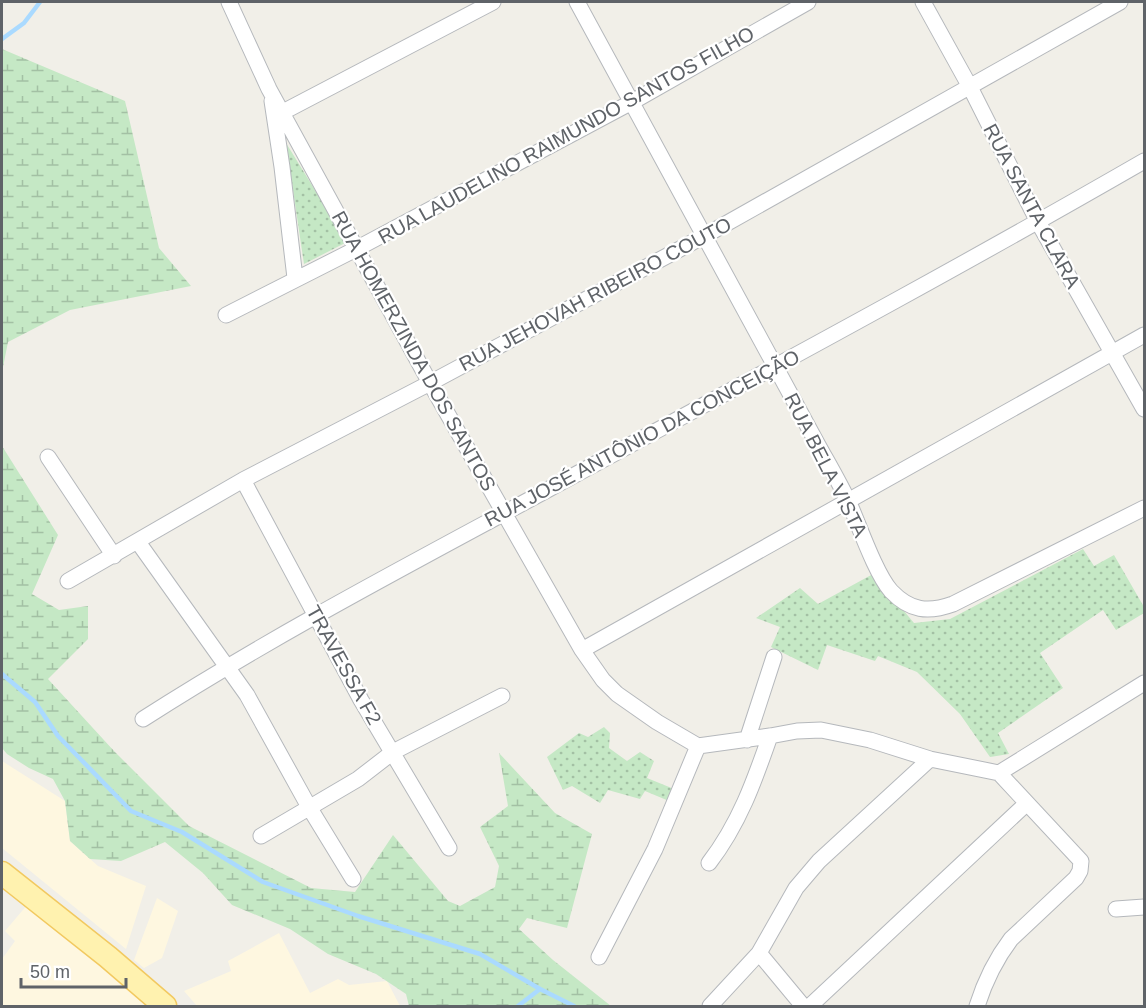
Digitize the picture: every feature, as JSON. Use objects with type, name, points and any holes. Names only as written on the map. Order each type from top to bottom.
[{"type":"main road","points":[[2,873],[108,957],[165,1006]]},
{"type":"street","name":"RUA HOMERZINDA DOS SANTOS","points":[[229,2],[269,89],[356,249],[582,650],[603,680],[618,694],[642,713],[698,746]]},
{"type":"street","points":[[282,112],[493,2]]},
{"type":"street","name":"RUA BELA VISTA","points":[[577,2],[706,235],[848,501],[883,580],[893,593],[909,607],[933,609],[953,604],[1144,508]]},
{"type":"street","name":"RUA LAUDELINO RAIMUNDO SANTOS FILHO","points":[[226,315],[356,249],[632,102],[808,2]]},
{"type":"street","name":"RUA SANTA CLARA","points":[[923,2],[970,87],[1038,222],[1144,409]]},
{"type":"street","name":"RUA JEHOVAH RIBEIRO COUTO","points":[[68,582],[243,480],[706,235],[1120,2]]},
{"type":"street","name":"RUA HOMERZINDA DOS SANTOS","points":[[269,89],[282,167],[295,278]]},
{"type":"street","name":"RUA JOSÉ ANTÔNIO DA CONCEIÇÃO","points":[[142,718],[227,665],[316,615],[1038,222],[1144,161]]},
{"type":"street","points":[[582,650],[1144,335]]},
{"type":"street","points":[[48,457],[114,555]]},
{"type":"street","name":"TRAVESSA F2","points":[[243,480],[343,669],[449,848]]},
{"type":"street","points":[[138,542],[248,695],[309,807],[352,879]]},
{"type":"street","points":[[747,740],[774,657]]},
{"type":"street","points":[[999,773],[1144,683]]},
{"type":"street","points":[[261,836],[358,779],[393,752],[502,696]]},
{"type":"street","points":[[599,957],[655,849],[698,746],[747,740],[797,730],[821,730],[870,740],[930,759],[999,773],[1081,861],[1076,879],[1011,939],[996,958],[986,978],[977,1006]]},
{"type":"street","points":[[709,863],[727,839],[742,811],[770,736]]},
{"type":"street","points":[[710,1006],[759,953],[796,888],[813,867],[930,759]]},
{"type":"street","points":[[810,1006],[1027,803]]},
{"type":"street","points":[[1116,909],[1144,907]]},
{"type":"street","points":[[759,953],[803,1006]]},
{"type":"shaded area","points":[[2,761],[65,801],[70,841],[98,866],[146,886],[126,949],[2,848]]},
{"type":"shaded area","points":[[157,898],[178,911],[162,958],[144,968],[134,960]]},
{"type":"shaded area","points":[[28,904],[151,1006],[2,1006],[2,959],[15,941],[5,931]]},
{"type":"shaded area","points":[[279,933],[310,993],[338,979],[349,985],[387,981],[400,1006],[197,1006],[184,991],[231,971],[228,961]]},
{"type":"green space","points":[[2,49],[125,101],[159,248],[191,286],[70,310],[8,342],[2,372]]},
{"type":"green space","points":[[286,143],[347,242],[304,264]]},
{"type":"green space","points":[[2,446],[58,535],[32,594],[59,610],[88,606],[88,639],[48,679],[114,751],[189,826],[311,888],[355,892],[393,835],[448,901],[460,906],[495,887],[499,866],[480,827],[508,806],[499,753],[555,813],[592,834],[567,928],[527,918],[519,929],[553,960],[611,1006],[409,1006],[406,994],[376,974],[328,954],[290,929],[232,905],[203,873],[165,842],[121,861],[90,859],[70,841],[65,801],[53,779],[29,768],[7,754],[2,748]]},
{"type":"green space","points":[[1083,549],[1094,566],[1114,555],[1144,607],[1144,613],[1116,630],[1103,610],[1040,653],[1063,688],[998,733],[1009,754],[990,757],[960,714],[917,672],[878,656],[875,661],[827,645],[818,670],[771,647],[780,627],[756,618],[800,588],[818,604],[873,574],[914,623],[950,619]]},
{"type":"green space","points":[[604,727],[610,733],[609,748],[627,761],[640,752],[654,761],[647,778],[674,789],[669,801],[645,791],[640,799],[608,790],[600,803],[572,786],[563,790],[547,757],[579,733],[588,737]]},
{"type":"waterway","points":[[2,39],[24,23],[40,2]]},
{"type":"waterway","points":[[2,674],[35,702],[58,736],[131,811],[182,832],[263,882],[358,916],[480,954],[574,1006]]},
{"type":"waterway","points":[[518,1006],[540,989]]}]
